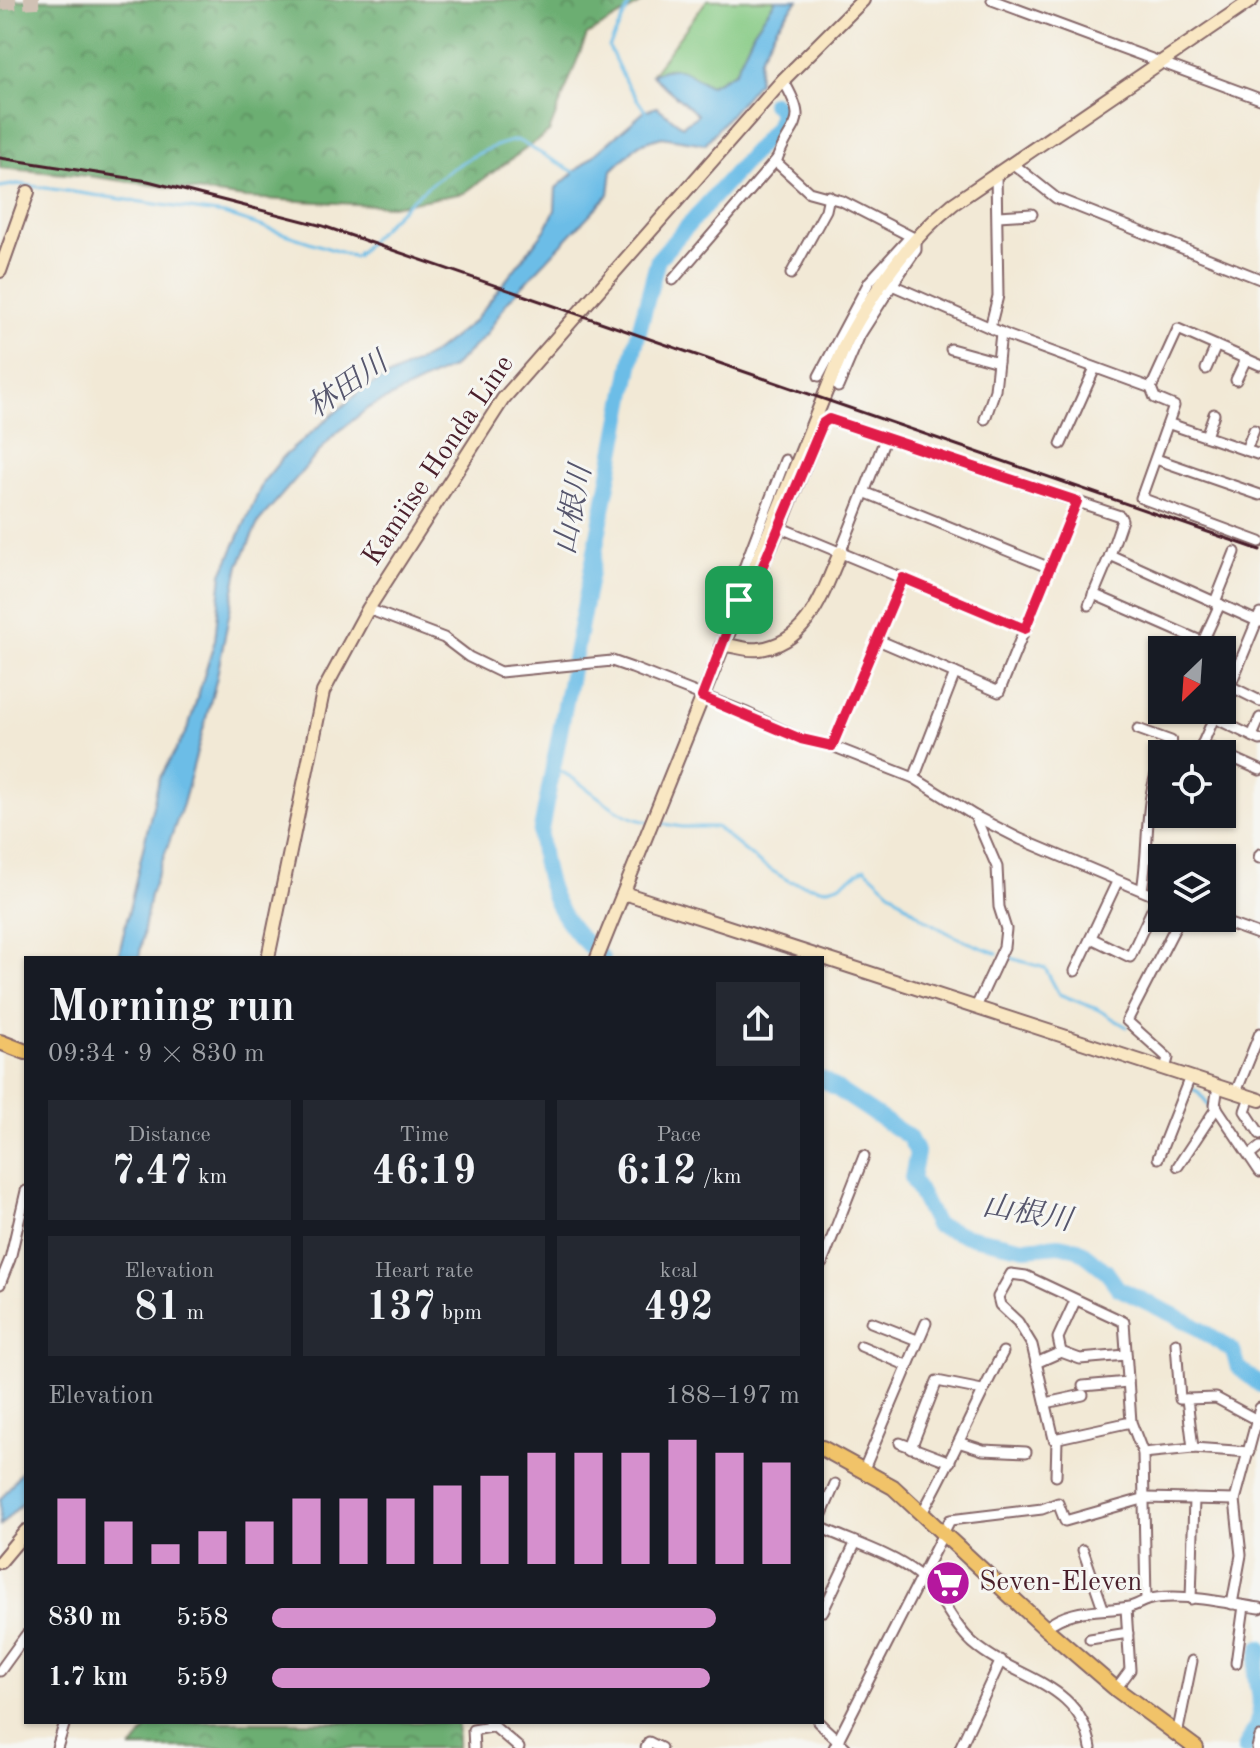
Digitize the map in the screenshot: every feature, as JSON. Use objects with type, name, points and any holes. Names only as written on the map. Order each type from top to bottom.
[{"type":"main road","points":[[0,1042],[24,1051]]},
{"type":"main road","points":[[824,1449],[893,1487],[1045,1628],[1116,1689],[1196,1748]]},
{"type":"street","name":"Kamiise Honda Line","points":[[268,956],[323,692],[368,609],[503,399],[783,80],[863,0]]},
{"type":"street","points":[[992,0],[1260,99]]},
{"type":"street","points":[[819,376],[869,282],[939,215],[1252,0]]},
{"type":"street","points":[[673,280],[777,159],[799,116],[798,106],[783,80]]},
{"type":"street","points":[[777,159],[776,162],[809,192],[829,196],[913,238],[916,250],[860,335],[838,387]]},
{"type":"street","points":[[1012,163],[1056,198],[1260,279]]},
{"type":"street","points":[[990,328],[998,296],[996,173]]},
{"type":"street","points":[[0,271],[28,192]]},
{"type":"street","points":[[791,274],[826,210],[829,196]]},
{"type":"street","points":[[998,216],[1032,214]]},
{"type":"street","points":[[598,956],[739,600],[846,342],[882,281],[913,238]]},
{"type":"street","points":[[892,285],[1001,333],[1151,388]]},
{"type":"street","points":[[1260,365],[1178,329],[1151,388],[1155,398],[1174,406],[1141,498],[1260,542]]},
{"type":"street","points":[[985,419],[995,390],[1001,333]]},
{"type":"street","points":[[1206,369],[1216,346]]},
{"type":"street","points":[[951,349],[998,362]]},
{"type":"street","points":[[1236,380],[1246,359]]},
{"type":"street","points":[[1061,444],[1095,368]]},
{"type":"street","points":[[1206,436],[1214,414]]},
{"type":"street","points":[[739,600],[750,590],[781,528],[823,423],[829,419],[1120,516],[1122,520],[1110,555],[1089,605]]},
{"type":"street","points":[[1170,424],[1260,455]]},
{"type":"street","points":[[1246,450],[1254,430]]},
{"type":"street","points":[[722,645],[758,650],[790,638],[807,624],[840,553],[886,437]]},
{"type":"street","points":[[1156,459],[1260,495]]},
{"type":"street","points":[[739,600],[739,581],[785,460]]},
{"type":"street","points":[[864,492],[1050,568]]},
{"type":"street","points":[[878,640],[999,692],[1077,501]]},
{"type":"street","points":[[781,528],[1025,629]]},
{"type":"street","points":[[1205,636],[1235,552]]},
{"type":"street","points":[[1110,555],[1259,619],[1230,686],[1260,701]]},
{"type":"street","points":[[832,746],[903,578]]},
{"type":"street","points":[[1093,594],[1180,636]]},
{"type":"street","points":[[368,609],[444,638],[469,657],[500,672],[612,661],[801,739],[832,746],[914,778],[975,816],[1117,882],[1148,893]]},
{"type":"street","points":[[914,778],[955,673]]},
{"type":"street","points":[[1227,724],[1256,738],[1260,718]]},
{"type":"street","points":[[1138,729],[1168,740]]},
{"type":"street","points":[[1236,762],[1260,770]]},
{"type":"street","points":[[975,816],[997,867],[999,907],[1006,929],[1004,947],[976,1007]]},
{"type":"street","points":[[1142,890],[1148,828]]},
{"type":"street","points":[[1075,971],[1117,882]]},
{"type":"street","points":[[624,893],[819,956]]},
{"type":"street","points":[[1091,938],[1130,957],[1148,922]]},
{"type":"street","points":[[1236,926],[1260,935]]},
{"type":"street","points":[[1165,1069],[1168,1058],[1127,1021],[1173,932]]},
{"type":"street","points":[[824,958],[1255,1098],[1245,1111],[1260,1134]]},
{"type":"street","points":[[1236,1092],[1260,1033]]},
{"type":"street","points":[[1158,1158],[1190,1077]]},
{"type":"street","points":[[1178,1166],[1217,1107],[1218,1086]]},
{"type":"street","points":[[1217,1107],[1260,1172]]},
{"type":"street","points":[[1250,1155],[1260,1147]]},
{"type":"street","points":[[824,1258],[864,1156]]},
{"type":"street","points":[[0,1284],[10,1259],[24,1200]]},
{"type":"street","points":[[1057,1439],[1054,1439],[1026,1333],[1000,1305],[998,1297],[1011,1274],[1026,1276],[1124,1322],[1131,1422],[1143,1453],[1146,1600]]},
{"type":"street","points":[[1061,1352],[1058,1338],[1075,1301]]},
{"type":"street","points":[[871,1322],[917,1340]]},
{"type":"street","points":[[864,1469],[926,1323]]},
{"type":"street","points":[[1176,1343],[1180,1399],[1216,1398],[1255,1419]]},
{"type":"street","points":[[861,1346],[906,1365]]},
{"type":"street","points":[[922,1513],[961,1443],[982,1390],[1003,1352]]},
{"type":"street","points":[[1036,1363],[1061,1352],[1080,1359],[1126,1355]]},
{"type":"street","points":[[911,1448],[937,1381],[982,1390]]},
{"type":"street","points":[[1046,1403],[1083,1390],[1128,1382]]},
{"type":"street","points":[[1187,1399],[1193,1448]]},
{"type":"street","points":[[1232,1604],[1241,1555],[1235,1500],[1260,1408]]},
{"type":"street","points":[[1057,1439],[1131,1422]]},
{"type":"street","points":[[1056,1476],[1057,1439]]},
{"type":"street","points":[[900,1443],[950,1462]]},
{"type":"street","points":[[961,1443],[983,1450],[1026,1452]]},
{"type":"street","points":[[1143,1453],[1193,1448],[1249,1452]]},
{"type":"street","points":[[824,1509],[835,1484]]},
{"type":"street","points":[[820,1724],[839,1746],[950,1520],[1042,1509],[1058,1503],[1065,1521],[1146,1498],[1235,1500]]},
{"type":"street","points":[[1191,1599],[1194,1499]]},
{"type":"street","points":[[824,1529],[922,1578],[951,1610],[957,1627],[975,1645],[1043,1682],[1081,1714],[1091,1748]]},
{"type":"street","points":[[0,1562],[24,1533]]},
{"type":"street","points":[[824,1609],[855,1544]]},
{"type":"street","points":[[1083,1550],[1103,1608]]},
{"type":"street","points":[[1045,1628],[1058,1617],[1103,1608],[1126,1608],[1146,1600],[1191,1599],[1260,1608]]},
{"type":"street","points":[[1236,1663],[1244,1606]]},
{"type":"street","points":[[1116,1689],[1130,1670],[1126,1608]]},
{"type":"street","points":[[1090,1639],[1128,1633]]},
{"type":"street","points":[[0,1671],[24,1638]]},
{"type":"street","points":[[960,1748],[1001,1660]]},
{"type":"street","points":[[1177,1735],[1192,1661]]},
{"type":"street","points":[[57,1748],[64,1724]]},
{"type":"street","points":[[474,1748],[473,1730],[490,1725],[519,1748]]},
{"type":"street","points":[[1257,1748],[1260,1737]]},
{"type":"street","points":[[646,1748],[649,1742],[661,1748]]},
{"type":"green space","points":[[0,0],[647,0],[587,35],[549,132],[464,193],[391,206],[245,198],[88,176],[0,168]]},
{"type":"green space","points":[[707,0],[776,0],[754,31],[735,72],[709,86],[681,70],[668,69],[651,75]]},
{"type":"green space","points":[[150,1724],[458,1724],[457,1748],[132,1748]]},
{"type":"water","points":[[776,0],[798,0],[777,26],[760,58],[758,82],[705,144],[662,137],[639,144],[612,170],[609,194],[507,302],[486,335],[453,367],[368,408],[332,437],[259,521],[239,565],[216,681],[183,804],[150,895],[139,956],[118,956],[159,779],[188,728],[215,640],[222,574],[263,482],[284,456],[363,389],[431,355],[475,320],[545,230],[555,210],[556,188],[645,111],[657,107],[682,126],[698,115],[651,75],[668,69],[682,70],[709,86],[735,72],[754,31]]},
{"type":"water","points":[[24,1468],[24,1501],[0,1526],[0,1500]]},
{"type":"waterway","points":[[632,0],[609,47],[626,83],[646,112]]},
{"type":"waterway","name":"山根川","points":[[600,956],[575,931],[557,904],[546,873],[540,835],[634,350],[658,259],[776,127],[782,111],[773,103]]},
{"type":"waterway","points":[[0,187],[18,184],[224,214],[355,257],[428,186],[449,170],[494,147],[517,140],[576,173]]},
{"type":"waterway","points":[[553,768],[623,813],[649,822]]},
{"type":"waterway","points":[[657,823],[716,827],[761,864],[789,881],[825,889],[839,885],[865,868],[925,919],[956,937],[997,953]]},
{"type":"waterway","points":[[1004,956],[1045,968],[1059,994],[1097,1009],[1127,1027]]},
{"type":"waterway","name":"山根川","points":[[824,1080],[909,1137],[917,1153],[912,1178],[936,1225],[967,1236],[1025,1248],[1059,1245],[1078,1249],[1106,1271],[1118,1288],[1190,1323],[1233,1351],[1238,1367],[1260,1385]]},
{"type":"waterway","points":[[1189,1088],[1197,1091],[1219,1119]]},
{"type":"waterway","name":"山根川","points":[[1260,1648],[1255,1675],[1260,1705]]},
{"type":"waterway","name":"山根川","points":[[1245,1748],[1256,1727],[1260,1710]]},
{"type":"tunnel","points":[[0,2],[39,0]]},
{"type":"railway","points":[[0,158],[148,181],[323,226],[1260,550]]},
{"type":"place","name":"Seven-Eleven","points":[[948,1583]]},
{"type":"route","points":[[829,419],[1077,501],[1025,629],[903,578],[832,746],[801,739],[747,713],[702,697],[739,600],[750,590],[761,570],[823,423],[829,419]]},
{"type":"water label","name":"林田川","points":[[348,386]]}]
